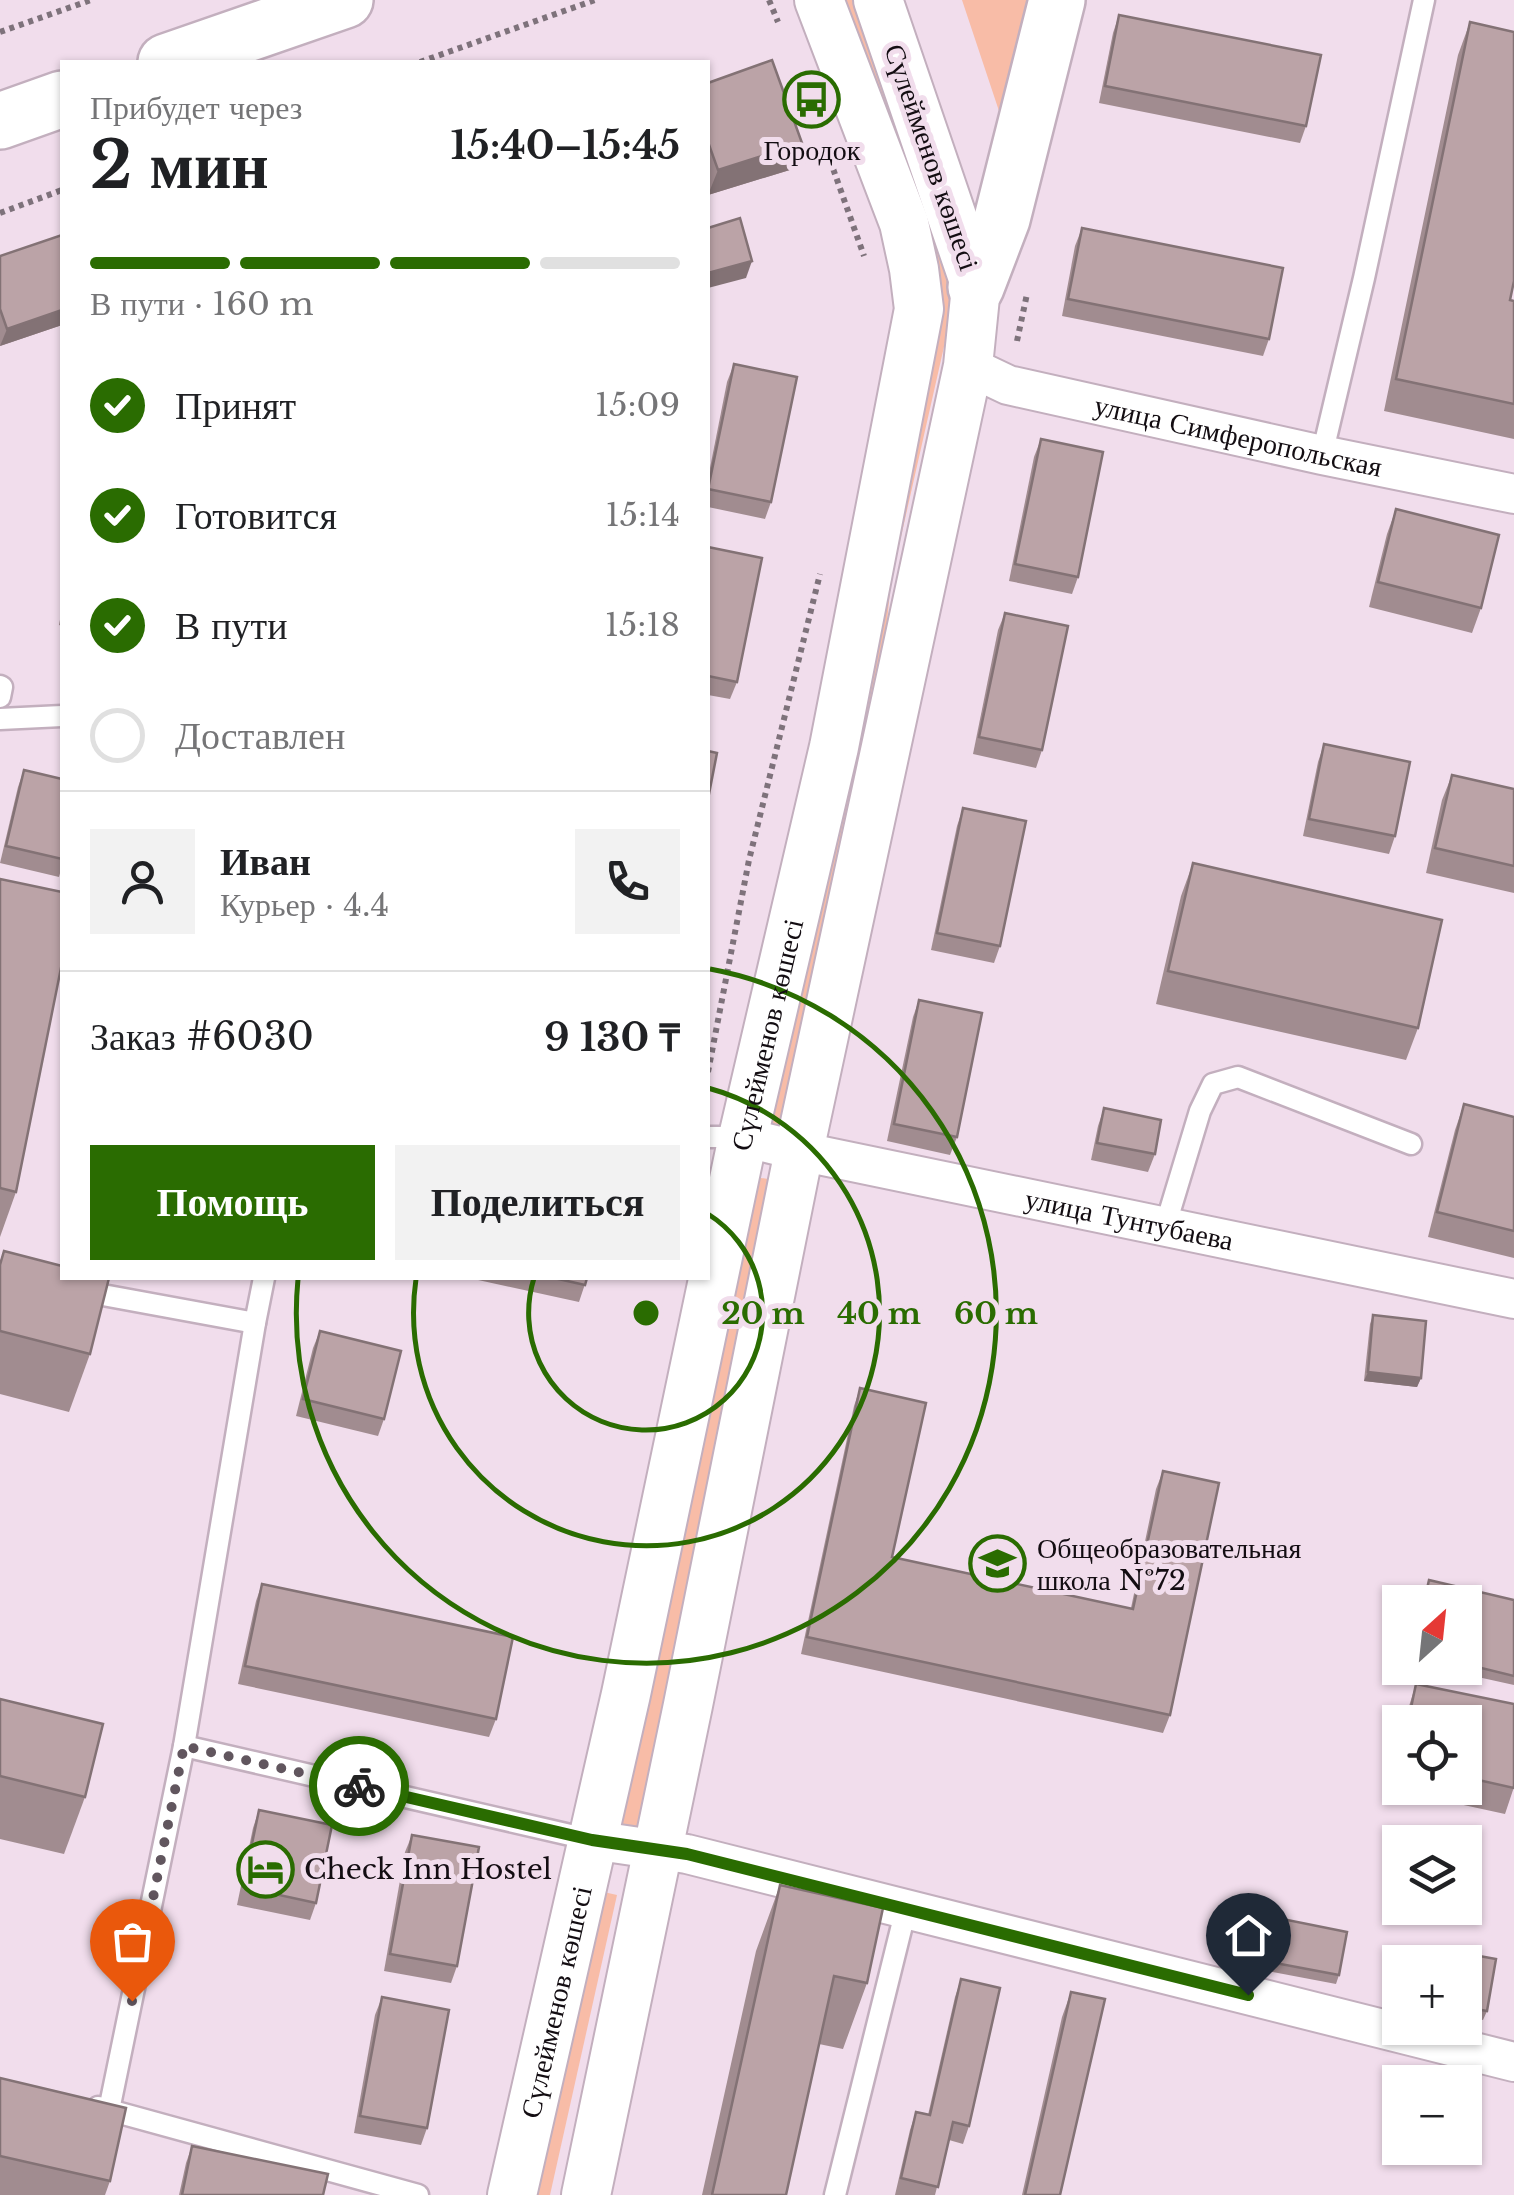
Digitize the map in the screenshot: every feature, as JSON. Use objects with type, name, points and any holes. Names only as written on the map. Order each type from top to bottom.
[{"type":"main road","points":[[172,60],[345,0]]},
{"type":"main road","points":[[976,286],[1002,219],[1058,0]]},
{"type":"main road","points":[[0,121],[60,100]]},
{"type":"street","name":"Сүлейменов көшесі","points":[[710,1221],[725,1137],[834,747],[919,309],[904,224],[819,0]]},
{"type":"street","name":"Сүлейменов көшесі","points":[[586,2195],[799,1152],[968,366],[976,286],[878,0]]},
{"type":"street","name":"улица Симферопольская","points":[[968,366],[1008,385],[1514,494]]},
{"type":"street","name":"улица Тунтубаева","points":[[725,1137],[1514,1300]]},
{"type":"street","name":"Сүлейменов көшесі","points":[[512,2195],[626,1694],[700,1280]]},
{"type":"street","points":[[592,1840],[687,1854],[1514,2062]]},
{"type":"lane","points":[[1322,455],[1424,0]]},
{"type":"lane","points":[[0,686],[0,697]]},
{"type":"lane","points":[[0,718],[60,716]]},
{"type":"lane","points":[[1165,1227],[1200,1111],[1214,1084],[1238,1077],[1411,1144]]},
{"type":"lane","points":[[109,2110],[184,1746],[264,1280]]},
{"type":"lane","points":[[59,1287],[255,1323]]},
{"type":"lane","points":[[184,1746],[592,1840]]},
{"type":"lane","points":[[835,2195],[906,1909]]},
{"type":"lane","points":[[73,2100],[418,2195]]},
{"type":"path","points":[[0,32],[92,0]]},
{"type":"path","points":[[426,60],[595,0]]},
{"type":"path","points":[[768,0],[780,27]]},
{"type":"path","points":[[830,159],[866,262]]},
{"type":"path","points":[[0,212],[60,191]]},
{"type":"path","points":[[710,1062],[749,860],[824,558]]},
{"type":"shaded area","points":[[832,0],[857,0],[948,274],[950,304],[948,329],[891,581],[876,734],[789,1132],[758,1125],[921,351]]},
{"type":"shaded area","points":[[962,0],[1040,0],[1007,135]]},
{"type":"shaded area","points":[[749,1176],[780,1181],[640,1830],[608,1823]]},
{"type":"shaded area","points":[[586,1888],[617,1895],[550,2195],[516,2195]]},
{"type":"building","points":[[1119,15],[1321,55],[1306,126],[1105,86]]},
{"type":"building","points":[[1470,22],[1514,32],[1514,281],[1510,300],[1514,301],[1514,404],[1396,379]]},
{"type":"building","points":[[772,60],[802,143],[718,170],[710,148],[710,82]]},
{"type":"building","points":[[740,218],[752,261],[710,272],[710,227]]},
{"type":"building","points":[[1082,228],[1283,268],[1269,339],[1068,299]]},
{"type":"building","points":[[60,236],[60,311],[7,329],[0,309],[0,256]]},
{"type":"building","points":[[734,364],[797,377],[771,502],[710,489]]},
{"type":"building","points":[[1041,439],[1103,452],[1078,577],[1015,564]]},
{"type":"building","points":[[1396,509],[1499,535],[1481,608],[1378,582]]},
{"type":"building","points":[[710,547],[762,558],[737,682],[710,676]]},
{"type":"building","points":[[1005,613],[1068,626],[1042,750],[979,737]]},
{"type":"building","points":[[1324,744],[1410,762],[1395,836],[1309,819]]},
{"type":"building","points":[[710,751],[717,753],[710,789]]},
{"type":"building","points":[[24,770],[60,779],[60,859],[6,846]]},
{"type":"building","points":[[1452,775],[1514,789],[1514,866],[1435,848]]},
{"type":"building","points":[[963,808],[1026,821],[1000,946],[937,933]]},
{"type":"building","points":[[1193,863],[1442,920],[1418,1028],[1168,971]]},
{"type":"building","points":[[0,879],[60,892],[60,973],[16,1192],[0,1188]]},
{"type":"building","points":[[919,1000],[982,1013],[957,1137],[894,1124]]},
{"type":"building","points":[[1464,1104],[1514,1117],[1514,1231],[1437,1212]]},
{"type":"building","points":[[1104,1108],[1161,1120],[1155,1154],[1097,1143]]},
{"type":"building","points":[[4,1251],[60,1265],[60,1280],[108,1280],[90,1354],[0,1331],[0,1265]]},
{"type":"building","points":[[1373,1315],[1426,1321],[1421,1378],[1368,1372]]},
{"type":"building","points":[[320,1331],[401,1351],[384,1419],[303,1399]]},
{"type":"building","points":[[860,1388],[926,1403],[892,1557],[1133,1609],[1163,1471],[1219,1483],[1170,1715],[807,1637]]},
{"type":"building","points":[[262,1584],[513,1637],[496,1719],[245,1666]]},
{"type":"building","points":[[1482,1592],[1514,1600],[1514,1676],[1482,1668]]},
{"type":"building","points":[[1416,1685],[1514,1704],[1514,1788],[1482,1781],[1482,1705],[1412,1705]]},
{"type":"building","points":[[0,1699],[103,1724],[85,1797],[0,1776]]},
{"type":"building","points":[[259,1810],[332,1825],[316,1903],[243,1887]]},
{"type":"building","points":[[412,1835],[479,1847],[457,1966],[390,1954]]},
{"type":"building","points":[[780,1885],[883,1908],[867,1983],[834,1976],[786,2195],[712,2195]]},
{"type":"building","points":[[1258,1914],[1347,1932],[1339,1975],[1249,1958]]},
{"type":"building","points":[[1482,1956],[1496,1959],[1487,2011],[1482,2010]]},
{"type":"building","points":[[961,1979],[1000,1988],[969,2126],[953,2122],[938,2187],[901,2178],[916,2112],[930,2115]]},
{"type":"building","points":[[1071,1992],[1105,1999],[1060,2195],[1025,2195]]},
{"type":"building","points":[[382,1997],[449,2010],[427,2128],[360,2116]]},
{"type":"building","points":[[0,2078],[126,2108],[110,2181],[0,2156]]},
{"type":"building","points":[[192,2146],[328,2174],[323,2195],[182,2195]]},
{"type":"way so far","points":[[132,2001],[184,1746],[359,1786]]},
{"type":"place","name":"Городок","points":[[812,99]]},
{"type":"place","name":"Общеобразовательная школа №72","points":[[998,1564]]},
{"type":"place","name":"Check Inn Hostel","points":[[265,1869]]},
{"type":"route","points":[[359,1786],[592,1840],[687,1854],[1248,1995]]}]
